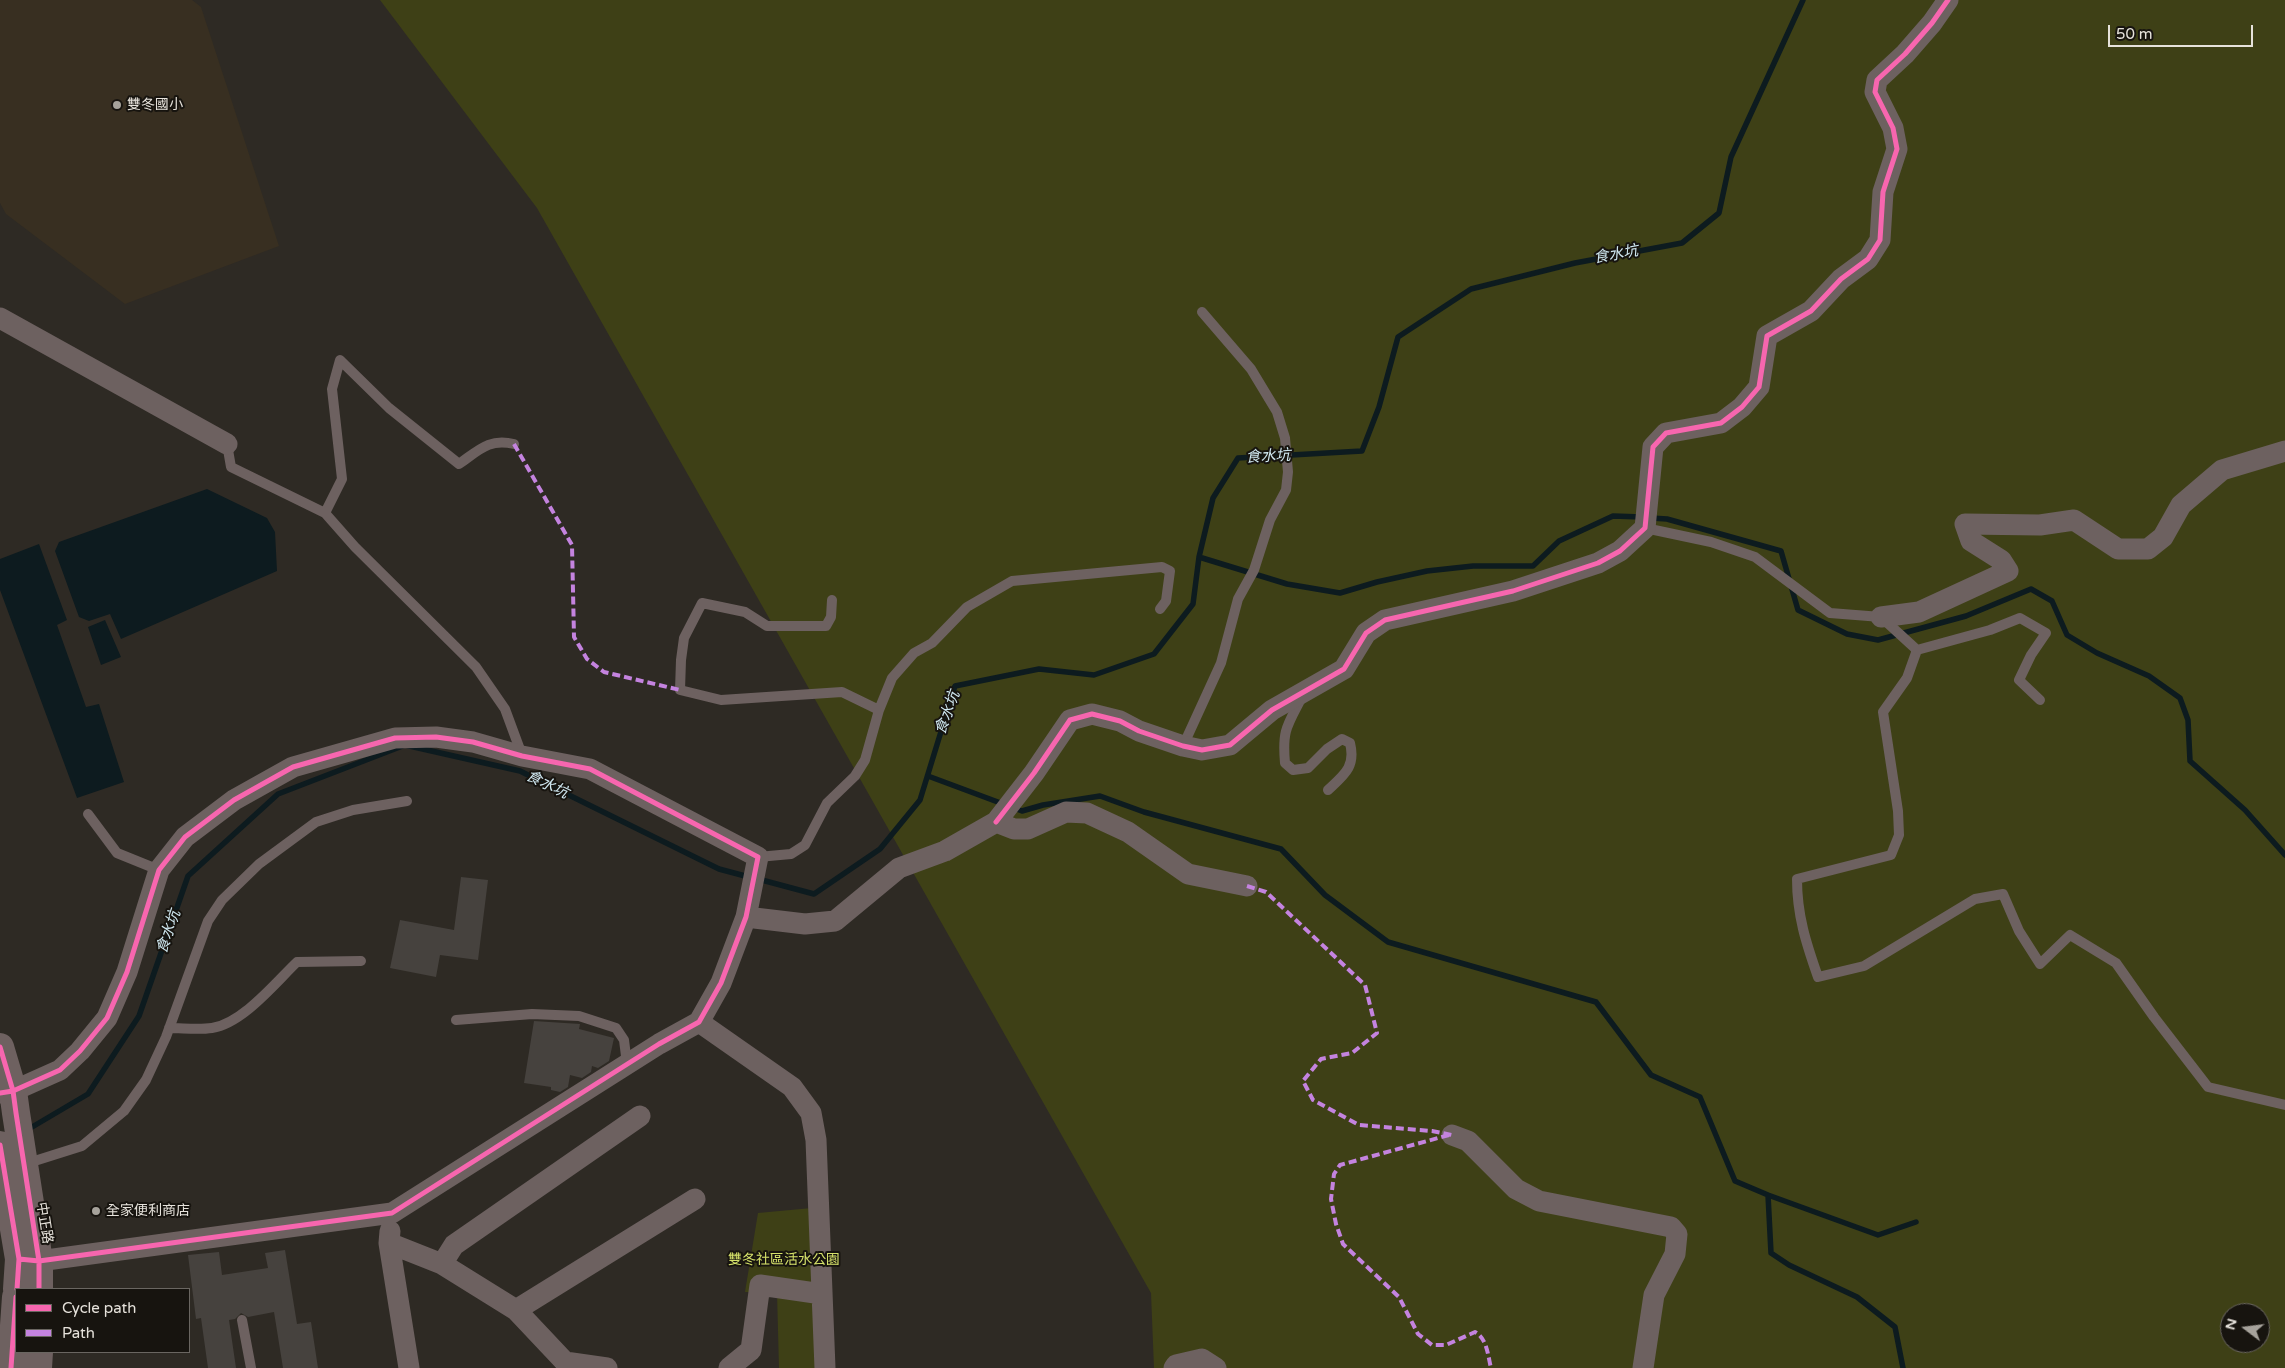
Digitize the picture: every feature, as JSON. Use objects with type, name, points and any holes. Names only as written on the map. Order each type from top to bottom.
[{"type":"main road","points":[[0,1047],[10,1099]]},
{"type":"main road","name":"中正路","points":[[10,1099],[13,1158],[29,1260],[39,1288]]},
{"type":"main road","name":"中正路","points":[[17,1288],[29,1260]]},
{"type":"main road","points":[[11,1368],[15,1311]]},
{"type":"main road","points":[[38,1368],[39,1353]]},
{"type":"street","points":[[746,916],[805,924],[835,921],[899,868],[945,852],[1002,814],[1034,774],[1070,720],[1092,714],[1120,720],[1139,731],[1183,746],[1202,750],[1230,745],[1272,710],[1344,669],[1366,633],[1385,620],[1513,591],[1598,563],[1620,551],[1646,528],[1653,447],[1666,434],[1721,423],[1742,407],[1759,387],[1767,336],[1811,311],[1840,279],[1868,258],[1880,240],[1883,192],[1897,149],[1893,128],[1875,92],[1877,80],[1905,54],[1932,23],[1948,0]]},
{"type":"street","points":[[0,318],[227,444]]},
{"type":"street","points":[[1886,621],[1919,612],[2008,571],[2001,560],[1971,541],[1965,524],[2040,525],[2074,520],[2118,549],[2148,549],[2163,537],[2181,505],[2222,470],[2285,451]]},
{"type":"street","points":[[10,1099],[60,1070],[80,1051],[107,1018],[127,972],[159,870],[185,837],[234,800],[293,767],[395,738],[436,737],[473,742],[522,756],[590,769],[758,857],[746,916],[721,983],[699,1022],[627,1064],[392,1213],[29,1260]]},
{"type":"street","points":[[1002,814],[1014,829],[1028,829],[1066,812],[1087,814],[1128,832],[1188,874],[1248,886]]},
{"type":"street","points":[[699,1022],[792,1086],[811,1113],[816,1140],[825,1368]]},
{"type":"street","points":[[442,1264],[454,1245],[640,1116]]},
{"type":"street","points":[[1452,1134],[1468,1141],[1516,1189],[1539,1201],[1671,1227],[1677,1234],[1675,1254],[1654,1295],[1643,1368]]},
{"type":"street","points":[[516,1310],[695,1199]]},
{"type":"street","points":[[392,1213],[389,1243],[409,1368]]},
{"type":"street","points":[[389,1243],[442,1264],[516,1310],[565,1362],[607,1368]]},
{"type":"street","points":[[729,1368],[750,1350],[760,1285],[822,1294]]},
{"type":"street","points":[[1174,1368],[1176,1365],[1202,1359],[1216,1368]]},
{"type":"lane","points":[[1183,746],[1221,663],[1238,599],[1254,570],[1270,520],[1286,490],[1288,472],[1285,438],[1277,412],[1251,369],[1202,312]]},
{"type":"lane","points":[[325,513],[342,479],[332,389],[340,360],[389,408],[459,464],[482,447],[500,441],[514,444]]},
{"type":"lane","points":[[227,444],[231,467],[325,513],[355,547],[476,667],[505,709],[522,756]]},
{"type":"lane","points":[[1646,528],[1711,542],[1755,557],[1830,613],[1886,621],[1914,647]]},
{"type":"lane","points":[[758,857],[791,854],[805,845],[827,803],[855,776],[865,760],[879,710],[892,678],[914,653],[932,643],[967,607],[1012,581],[1162,567],[1170,571],[1166,601],[1160,609]]},
{"type":"lane","points":[[832,600],[831,617],[826,626],[767,626],[745,612],[702,603],[684,638],[680,690],[721,700],[842,692],[879,710]]},
{"type":"lane","points":[[1914,647],[1990,630],[2020,618],[2046,634],[2031,655],[2019,680],[2040,700]]},
{"type":"lane","points":[[1914,647],[1907,678],[1883,712],[1898,811],[1899,835],[1891,855],[1797,878],[1797,895],[1802,931],[1818,977],[1864,966],[1975,899],[2003,894],[2019,931],[2040,964],[2070,935],[2116,963],[2154,1017],[2208,1087],[2285,1105]]},
{"type":"lane","points":[[1306,690],[1286,728],[1283,740],[1285,763],[1293,770],[1308,768],[1327,749],[1342,739],[1350,743],[1353,756],[1347,772],[1328,790]]},
{"type":"lane","points":[[13,1158],[82,1146],[124,1111],[146,1080],[169,1028],[208,921],[222,900],[259,864],[316,822],[353,810],[407,801]]},
{"type":"lane","points":[[88,814],[117,853],[159,870]]},
{"type":"lane","points":[[169,1028],[213,1028],[232,1020],[247,1010],[297,962],[361,961]]},
{"type":"lane","points":[[456,1020],[532,1014],[579,1016],[616,1028],[624,1040],[627,1064]]},
{"type":"lane","points":[[242,1320],[251,1368]]},
{"type":"shaded area","name":"雙冬國小","points":[[0,0],[192,0],[201,7],[279,246],[125,304],[6,214],[0,203]]},
{"type":"shaded area","points":[[207,489],[267,518],[275,532],[277,571],[121,639],[110,614],[89,621],[79,617],[55,551],[59,542]]},
{"type":"shaded area","points":[[39,544],[67,620],[57,625],[86,707],[99,704],[124,782],[77,798],[0,590],[0,559]]},
{"type":"shaded area","points":[[105,620],[121,657],[101,665],[88,627]]},
{"type":"green space","points":[[380,0],[2285,0],[2285,1368],[1154,1368],[1151,1293],[537,208]]},
{"type":"green space","name":"雙冬社區活水公園","points":[[812,1208],[823,1368],[779,1368],[777,1292],[745,1292],[758,1213]]},
{"type":"building","points":[[461,877],[488,880],[478,960],[440,955],[436,977],[390,968],[400,920],[454,930]]},
{"type":"building","points":[[534,1021],[580,1024],[579,1029],[614,1038],[609,1061],[598,1068],[592,1066],[591,1072],[582,1078],[570,1075],[568,1087],[560,1092],[551,1090],[551,1087],[524,1083]]},
{"type":"building","points":[[285,1250],[297,1324],[311,1322],[318,1368],[283,1368],[274,1312],[248,1317],[241,1313],[235,1319],[229,1320],[236,1368],[208,1368],[201,1318],[196,1319],[188,1255],[219,1252],[222,1275],[268,1268],[265,1253]]},
{"type":"waterway","name":"食水坑","points":[[758,879],[814,894],[880,849],[920,800],[955,686],[1039,669],[1094,675],[1154,654],[1193,604],[1199,557],[1213,498],[1238,458],[1362,451],[1379,407],[1398,337],[1471,289],[1575,263],[1682,243],[1719,213],[1731,157],[1803,0]]},
{"type":"waterway","points":[[1199,557],[1287,584],[1340,593],[1377,582],[1427,571],[1473,566],[1533,566],[1559,541],[1613,516],[1642,517]]},
{"type":"waterway","points":[[1651,518],[1667,519],[1781,551],[1798,610],[1847,634],[1878,640],[1966,616],[2031,589],[2052,601],[2067,635],[2097,653],[2149,676],[2180,698],[2188,720],[2190,761],[2245,810],[2285,855]]},
{"type":"waterway","name":"食水坑","points":[[27,1130],[88,1094],[139,1016],[188,876],[278,794],[405,745],[520,771],[719,869],[749,877]]},
{"type":"waterway","points":[[928,776],[1022,811],[1043,805],[1100,796],[1144,812],[1281,849],[1325,895],[1388,942],[1596,1002],[1651,1075],[1700,1097],[1735,1181],[1768,1195],[1771,1253],[1789,1265],[1857,1297],[1895,1327],[1903,1368]]},
{"type":"waterway","points":[[1768,1195],[1878,1235],[1916,1222]]},
{"type":"marked path","points":[[514,444],[572,545],[574,637],[587,659],[604,672],[680,690]]},
{"type":"marked path","points":[[1247,886],[1266,892],[1365,985],[1377,1033],[1352,1053],[1321,1059],[1303,1081],[1313,1100],[1359,1125],[1432,1131],[1452,1135]]},
{"type":"marked path","points":[[1449,1135],[1340,1165],[1334,1174],[1331,1199],[1336,1224],[1343,1244],[1399,1297],[1418,1334],[1432,1345],[1446,1345],[1475,1332],[1485,1343],[1491,1368]]},
{"type":"cycle path","points":[[996,822],[1034,773],[1070,720],[1092,714],[1120,721],[1139,731],[1183,746],[1202,750],[1230,745],[1272,710],[1344,669],[1366,633],[1385,620],[1513,591],[1598,563],[1620,551],[1645,528],[1653,447],[1666,433],[1721,423],[1742,407],[1759,387],[1767,336],[1811,311],[1841,279],[1868,259],[1880,240],[1883,192],[1897,149],[1893,128],[1875,92],[1877,80],[1905,54],[1932,23],[1948,0]]},
{"type":"cycle path","points":[[0,1093],[13,1091],[60,1070],[80,1051],[107,1018],[127,972],[159,870],[185,837],[234,800],[293,767],[395,738],[436,737],[473,742],[522,756],[590,769],[758,857],[746,917],[721,983],[699,1022],[659,1044],[392,1213],[39,1261],[19,1259]]},
{"type":"cycle path","points":[[0,1047],[13,1091],[39,1261],[39,1288]]},
{"type":"cycle path","points":[[0,1145],[19,1259],[17,1288]]},
{"type":"cycle path","points":[[11,1368],[15,1311]]},
{"type":"place","name":"雙冬國小","points":[[117,105]]},
{"type":"place","name":"全家便利商店","points":[[96,1211]]}]
